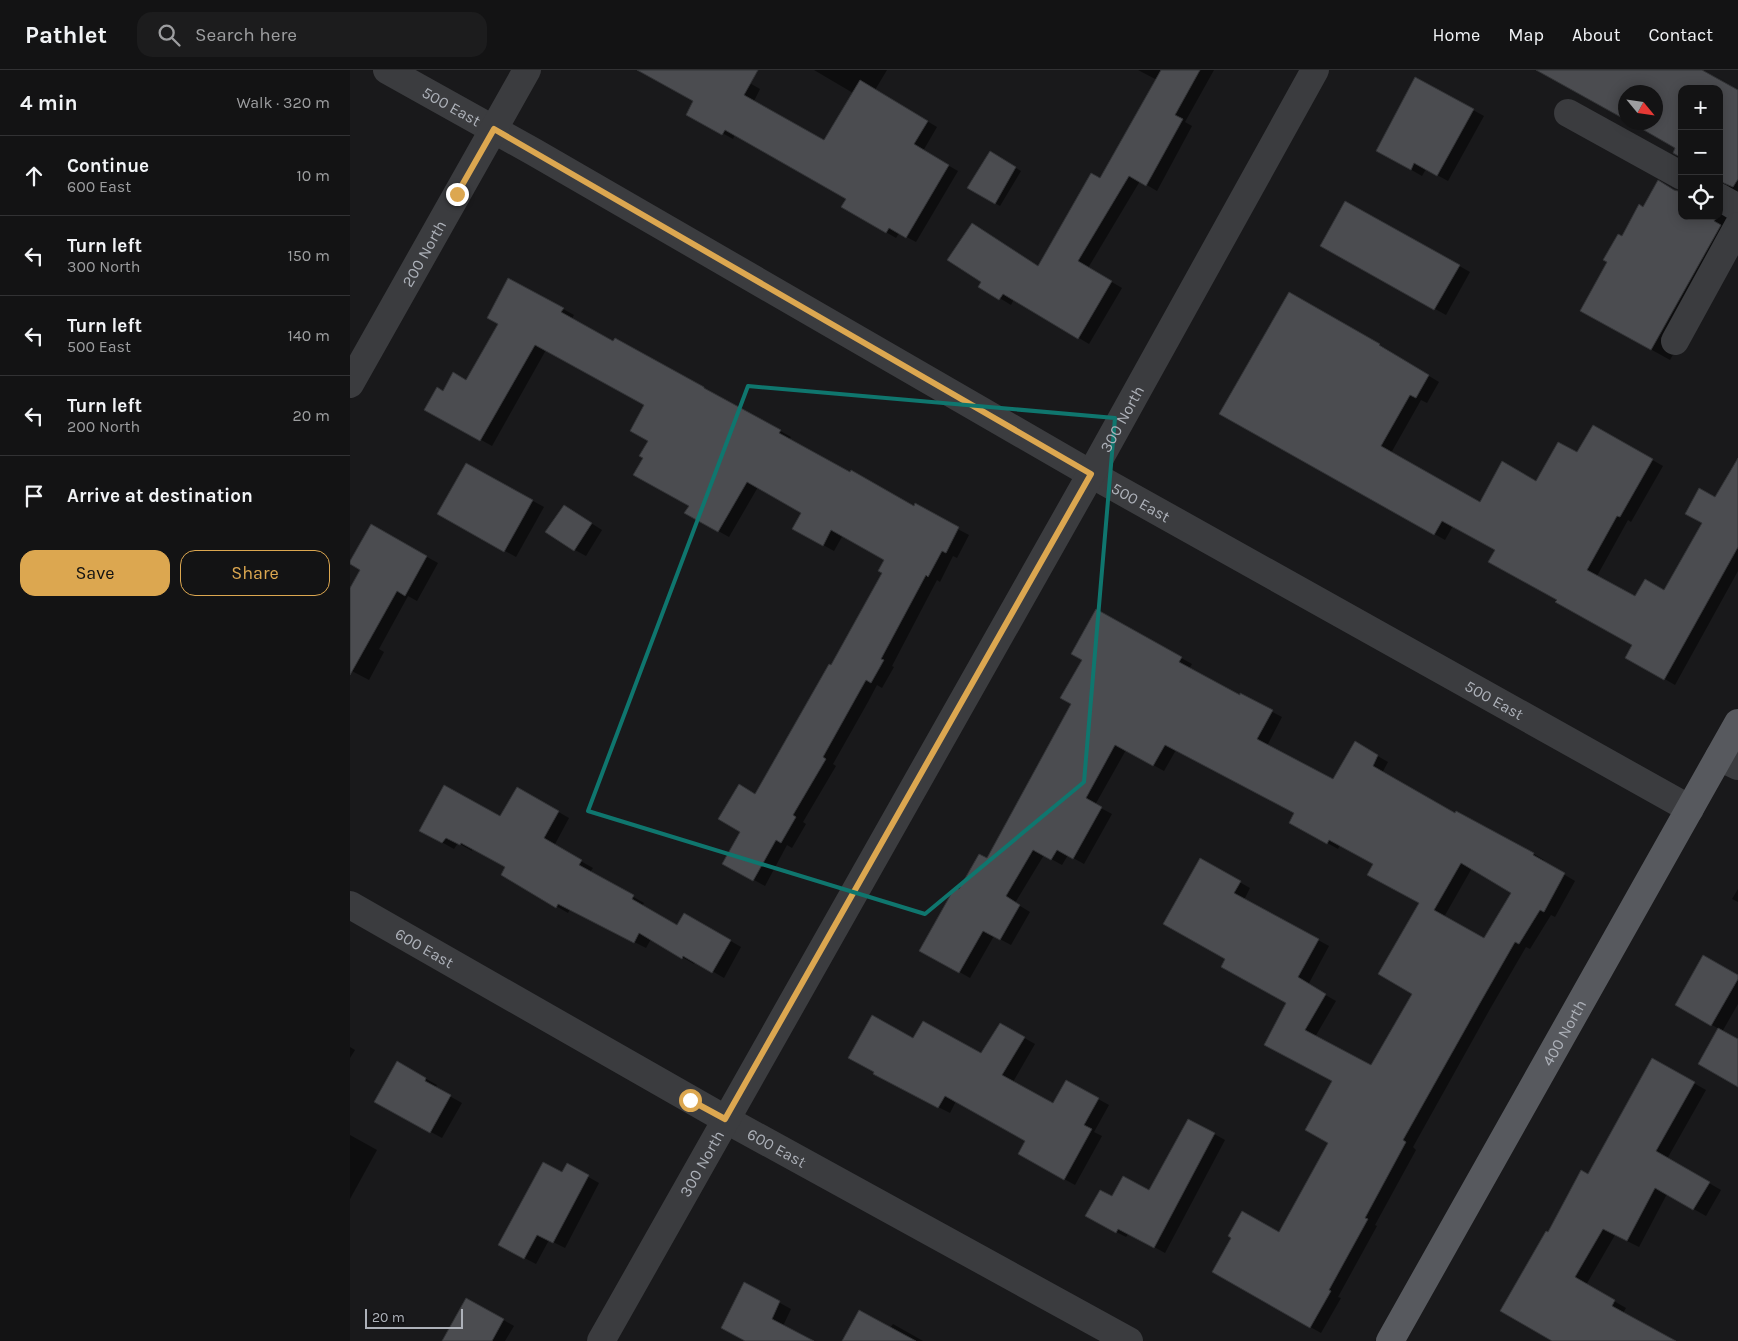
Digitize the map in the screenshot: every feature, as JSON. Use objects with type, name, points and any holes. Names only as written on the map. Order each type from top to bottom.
[{"type":"main road","name":"400 North","points":[[1390,1341],[1690,809],[1729,762],[1738,724]]},
{"type":"street","name":"500 East","points":[[386,70],[494,129],[1091,474],[1690,809]]},
{"type":"street","name":"200 North","points":[[350,384],[527,70]]},
{"type":"street","name":"300 North","points":[[601,1341],[1091,474],[1315,70]]},
{"type":"street","points":[[1568,113],[1680,175]]},
{"type":"street","points":[[1723,199],[1738,208]]},
{"type":"street","points":[[1676,341],[1738,226]]},
{"type":"street","name":"600 East","points":[[350,904],[725,1119],[1129,1341]]},
{"type":"highlighted area","points":[[748,386],[1115,418],[1084,782],[925,914],[588,811]]},
{"type":"building","points":[[637,70],[758,70],[744,95],[824,140],[860,80],[928,121],[914,144],[949,165],[906,238],[889,228],[886,233],[841,207],[846,199],[725,130],[722,135],[686,115],[693,101]]},
{"type":"building","points":[[1161,70],[1200,70],[1175,115],[1183,119],[1146,186],[1129,176],[1078,261],[1112,281],[1078,339],[1003,294],[999,300],[978,287],[981,282],[947,260],[972,223],[1038,266],[1091,173],[1100,178]]},
{"type":"building","points":[[1536,70],[1702,70],[1738,90],[1738,179],[1733,187],[1723,183],[1723,85],[1678,85],[1678,156],[1673,153],[1675,148],[1644,130],[1663,130],[1663,85],[1618,85],[1618,116]]},
{"type":"building","points":[[1415,77],[1474,109],[1437,176],[1414,163],[1411,170],[1376,151]]},
{"type":"building","points":[[990,151],[1016,167],[995,204],[967,188]]},
{"type":"building","points":[[1658,180],[1678,191],[1678,220],[1715,220],[1721,225],[1651,350],[1580,311],[1607,262],[1603,260],[1618,234],[1622,236],[1639,204],[1643,207]]},
{"type":"building","points":[[1345,201],[1460,265],[1434,310],[1320,246]]},
{"type":"building","points":[[508,278],[564,308],[561,312],[613,341],[615,338],[781,430],[779,433],[850,472],[851,470],[914,506],[915,503],[959,527],[946,553],[942,551],[928,577],[926,575],[881,659],[884,660],[871,683],[866,680],[823,757],[826,759],[793,815],[796,817],[781,843],[776,840],[753,881],[722,864],[740,832],[718,819],[739,784],[755,794],[829,664],[831,665],[882,573],[878,571],[884,560],[831,530],[823,546],[792,529],[801,513],[747,482],[718,532],[684,513],[689,506],[633,475],[643,458],[639,456],[648,441],[630,431],[644,405],[535,345],[480,441],[424,410],[437,387],[443,391],[453,372],[466,380],[498,324],[487,318]]},
{"type":"building","points":[[1289,292],[1380,344],[1429,375],[1416,398],[1410,395],[1381,446],[1480,502],[1502,461],[1536,481],[1558,442],[1577,452],[1593,425],[1653,459],[1620,517],[1617,516],[1587,570],[1635,596],[1645,579],[1664,590],[1702,523],[1685,514],[1699,488],[1715,497],[1738,458],[1738,547],[1664,680],[1625,658],[1632,645],[1555,602],[1557,600],[1488,562],[1495,550],[1442,521],[1434,535],[1219,414]]},
{"type":"building","points":[[466,463],[533,500],[504,552],[437,514]]},
{"type":"building","points":[[564,505],[592,523],[574,551],[545,532]]},
{"type":"building","points":[[371,524],[427,556],[405,596],[397,591],[350,675],[350,588],[360,570],[350,564],[350,561]]},
{"type":"building","points":[[1096,609],[1182,657],[1179,662],[1240,695],[1240,693],[1273,710],[1257,739],[1333,779],[1355,741],[1378,755],[1373,766],[1455,813],[1456,811],[1534,853],[1533,855],[1565,873],[1544,912],[1540,910],[1519,944],[1515,942],[1403,1140],[1406,1142],[1365,1218],[1368,1219],[1310,1328],[1212,1272],[1231,1238],[1228,1236],[1242,1211],[1279,1232],[1328,1143],[1305,1130],[1332,1081],[1264,1045],[1286,1003],[1221,967],[1225,959],[1163,924],[1200,858],[1241,881],[1234,893],[1319,939],[1298,977],[1326,994],[1305,1030],[1371,1065],[1412,994],[1378,974],[1419,903],[1367,875],[1373,864],[1329,840],[1327,844],[1289,823],[1294,813],[1165,745],[1153,766],[1115,745],[1086,798],[1102,807],[1073,859],[1057,850],[1051,860],[1033,850],[1006,896],[1020,905],[1000,940],[983,931],[959,973],[919,951],[955,887],[959,889],[979,854],[987,858],[1071,704],[1060,698],[1082,660],[1071,654]],"holes":[[[1461,863],[1511,893],[1484,938],[1434,910]]]},
{"type":"building","points":[[444,785],[500,816],[517,787],[559,811],[544,838],[582,860],[579,865],[634,895],[632,899],[677,925],[684,913],[731,940],[712,973],[683,956],[682,959],[639,933],[634,943],[558,904],[556,908],[501,875],[505,867],[461,843],[460,845],[446,838],[442,843],[419,831]]},
{"type":"building","points":[[1703,955],[1738,975],[1738,979],[1711,1026],[1675,1005]]},
{"type":"building","points":[[872,1015],[913,1038],[923,1021],[981,1053],[1000,1023],[1025,1037],[1002,1075],[1053,1103],[1066,1080],[1099,1098],[1084,1125],[1092,1129],[1064,1180],[1018,1154],[1025,1141],[945,1096],[938,1108],[873,1074],[874,1072],[848,1058]]},
{"type":"building","points":[[1718,1028],[1738,1039],[1738,1087],[1698,1064]]},
{"type":"building","points":[[1652,1058],[1695,1082],[1656,1151],[1710,1182],[1693,1210],[1655,1188],[1627,1241],[1603,1229],[1575,1277],[1615,1300],[1612,1306],[1676,1341],[1552,1341],[1500,1311],[1546,1231],[1548,1232],[1581,1170],[1588,1174]]},
{"type":"building","points":[[397,1061],[426,1078],[425,1081],[451,1095],[430,1133],[374,1102]]},
{"type":"building","points":[[1188,1119],[1215,1133],[1154,1248],[1118,1229],[1116,1233],[1085,1216],[1100,1190],[1112,1196],[1123,1176],[1149,1190]]},
{"type":"building","points":[[543,1162],[562,1172],[567,1163],[589,1175],[553,1243],[537,1235],[524,1259],[498,1245]]},
{"type":"building","points":[[744,1282],[780,1301],[772,1319],[814,1341],[745,1341],[721,1328]]},
{"type":"building","points":[[466,1298],[504,1319],[492,1341],[442,1341]]},
{"type":"building","points":[[859,1310],[916,1341],[842,1341]]},
{"type":"route","points":[[457,194],[494,129],[1091,474],[725,1119],[690,1100]]}]
